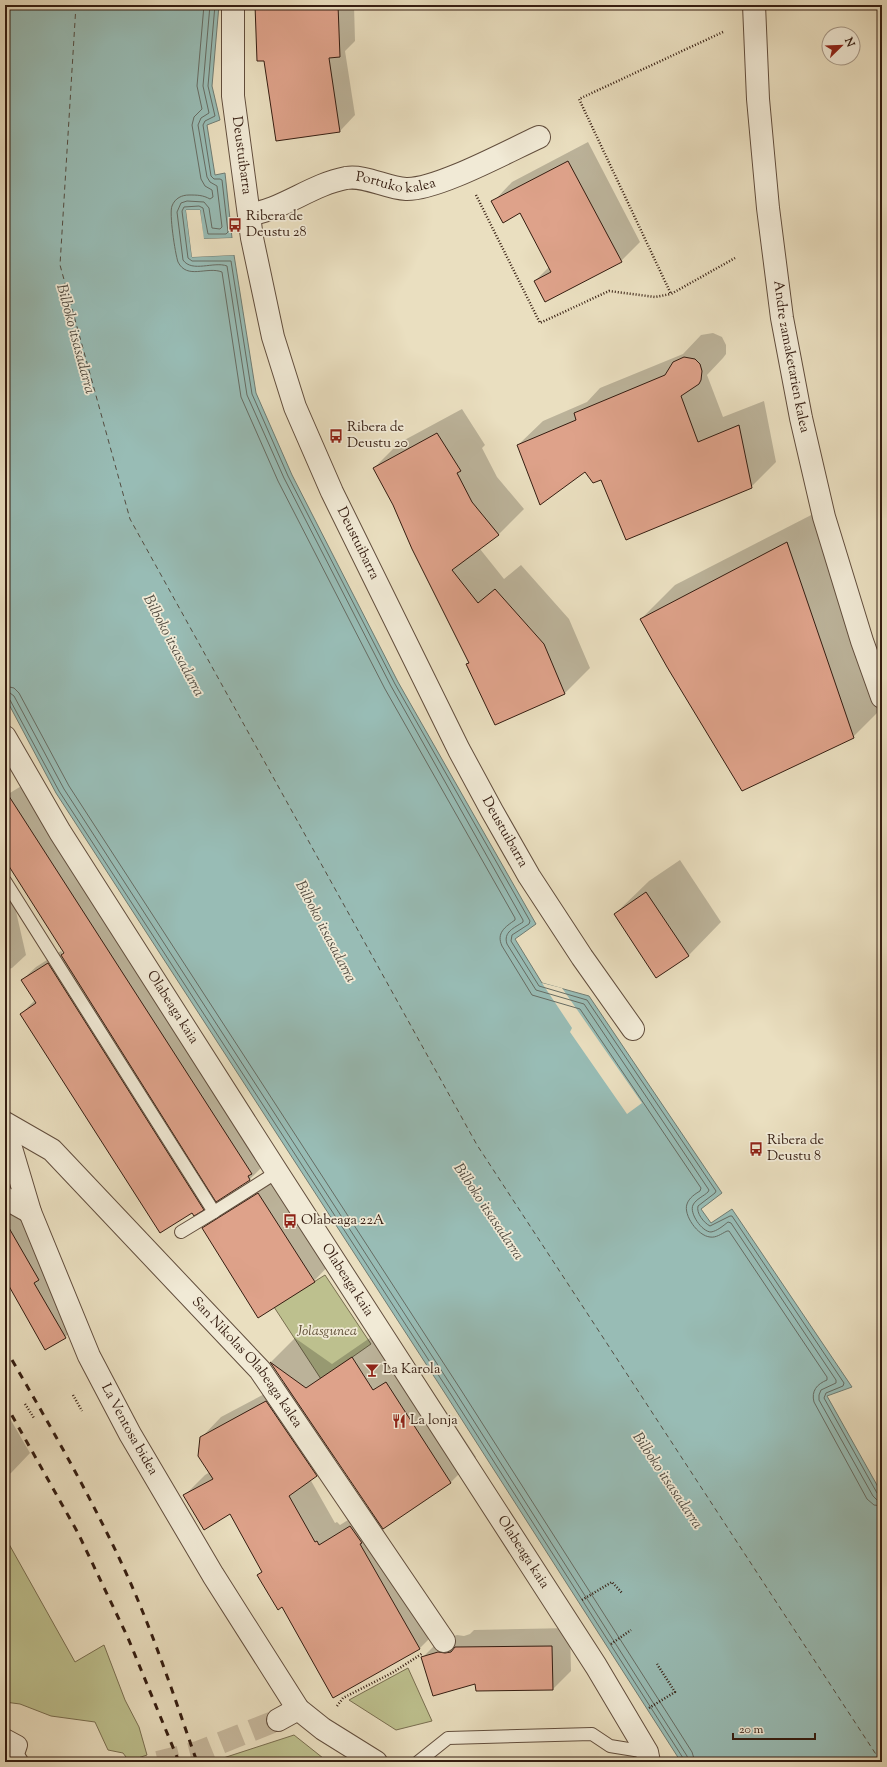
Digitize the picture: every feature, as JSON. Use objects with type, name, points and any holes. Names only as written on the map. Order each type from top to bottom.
[{"type":"street","name":"Deustuibarra","points":[[233,5],[233,96],[252,238],[273,337],[295,407],[329,485],[459,750],[492,811],[529,876],[582,957],[633,1029]]},
{"type":"street","name":"Andre zamaketarien kalea","points":[[754,5],[758,99],[768,208],[782,318],[801,418],[824,517],[862,641],[882,697]]},
{"type":"street","name":"Portuko kalea","points":[[250,215],[272,208],[327,182],[348,178],[365,179],[387,186],[407,189],[429,186],[539,137]]},
{"type":"street","name":"Olabeaga kaia","points":[[5,737],[60,832],[277,1172],[596,1666],[648,1757]]},
{"type":"street","name":"San Nikolas Olabeaga kalea","points":[[5,1123],[52,1150],[260,1370],[444,1641]]},
{"type":"street","name":"La Ventosa bidea","points":[[5,1128],[30,1212],[89,1356],[109,1396],[213,1575],[298,1709],[323,1729],[376,1762]]},
{"type":"street","points":[[5,1198],[30,1212]]},
{"type":"street","points":[[278,1720],[298,1709]]},
{"type":"street","points":[[5,1738],[18,1745],[12,1760]]},
{"type":"lane","points":[[5,881],[214,1212]]},
{"type":"lane","points":[[181,1232],[277,1172]]},
{"type":"lane","points":[[418,1762],[448,1738],[592,1734],[610,1746],[648,1757]]},
{"type":"path","points":[[671,294],[579,99],[723,32]]},
{"type":"path","points":[[464,171],[540,323],[609,291],[655,297],[671,294],[735,258]]},
{"type":"path","points":[[73,1395],[82,1411]]},
{"type":"path","points":[[25,1404],[34,1418]]},
{"type":"path","points":[[578,1602],[612,1582],[622,1593]]},
{"type":"path","points":[[607,1646],[631,1630]]},
{"type":"path","points":[[337,1706],[343,1698],[392,1673],[444,1641]]},
{"type":"path","points":[[646,1711],[675,1692],[657,1664]]},
{"type":"green space","name":"Jolasgunea","points":[[325,1275],[371,1344],[321,1379],[274,1307]]},
{"type":"green space","points":[[5,1537],[75,1662],[104,1645],[125,1700],[139,1727],[147,1755],[129,1761],[123,1753],[108,1750],[95,1722],[51,1716],[20,1704],[5,1702]]},
{"type":"green space","points":[[408,1668],[432,1721],[396,1730],[349,1700]]},
{"type":"green space","points":[[294,1735],[328,1762],[211,1762]]},
{"type":"water","name":"Bilboko itsasadarra","points":[[5,5],[219,5],[212,86],[220,120],[207,125],[215,175],[225,173],[232,238],[203,239],[200,210],[186,210],[192,257],[234,255],[256,393],[292,475],[398,682],[536,924],[515,939],[542,983],[589,996],[722,1193],[701,1209],[711,1223],[732,1209],[852,1387],[827,1396],[882,1494],[882,1762],[681,1762],[448,1398],[56,793],[5,697]]},
{"type":"pier","points":[[186,210],[200,210],[204,239],[232,238],[233,240],[202,240],[198,212],[188,212],[194,255],[234,253],[234,255],[192,257]]},
{"type":"pier","points":[[542,983],[562,988],[642,1103],[627,1114],[570,1032],[572,1028]]},
{"type":"building","points":[[255,5],[338,5],[340,57],[329,58],[340,132],[276,141],[264,61],[257,61]]},
{"type":"building","points":[[568,161],[622,262],[545,302],[534,281],[551,272],[520,213],[503,223],[491,201]]},
{"type":"building","points":[[684,357],[695,359],[700,364],[702,371],[699,384],[681,396],[698,442],[739,425],[752,488],[626,540],[601,480],[593,483],[585,472],[540,505],[517,445],[576,420],[574,413],[665,375],[673,362]]},
{"type":"building","points":[[437,433],[461,471],[457,473],[472,502],[499,535],[452,570],[478,603],[495,589],[544,644],[565,694],[495,725],[466,664],[469,663],[412,549],[393,505],[373,468]]},
{"type":"building","points":[[787,542],[854,738],[742,791],[667,667],[640,619]]},
{"type":"building","points":[[5,790],[252,1174],[248,1176],[250,1180],[216,1202],[61,955],[64,953],[5,860]]},
{"type":"building","points":[[646,892],[689,956],[656,978],[614,914]]},
{"type":"building","points":[[48,963],[204,1210],[194,1216],[192,1213],[160,1233],[20,1014],[36,1003],[21,980]]},
{"type":"building","points":[[258,1193],[315,1282],[258,1318],[202,1228]]},
{"type":"building","points":[[5,1221],[39,1280],[34,1283],[66,1338],[45,1350],[5,1279]]},
{"type":"building","points":[[352,1357],[373,1390],[386,1382],[451,1483],[383,1529],[270,1362],[306,1388]]},
{"type":"building","points":[[266,1401],[317,1476],[289,1496],[315,1542],[317,1541],[319,1545],[350,1526],[362,1543],[360,1544],[420,1649],[333,1698],[282,1607],[278,1610],[257,1575],[262,1572],[230,1514],[204,1530],[183,1495],[213,1479],[198,1456],[200,1437]]},
{"type":"building","points":[[552,1646],[553,1690],[476,1691],[475,1684],[433,1696],[421,1657],[438,1652],[451,1652],[455,1647]]},
{"type":"ferry route","points":[[76,5],[60,265],[130,519],[477,1145],[881,1762]]},
{"type":"tunnel","points":[[158,1762],[198,1752],[278,1720]]},
{"type":"railway","points":[[5,1348],[84,1488],[127,1575],[155,1644],[197,1762]]},
{"type":"railway","points":[[5,1403],[78,1533],[128,1638],[179,1762]]},
{"type":"place","name":"Ribera de Deustu 28","points":[[235,225]]},
{"type":"place","name":"Ribera de Deustu 20","points":[[336,436]]},
{"type":"place","name":"Ribera de Deustu 8","points":[[756,1149]]},
{"type":"place","name":"Olabeaga 22A","points":[[290,1221]]},
{"type":"place","name":"La Karola","points":[[372,1370]]},
{"type":"place","name":"La lonja","points":[[399,1421]]}]
